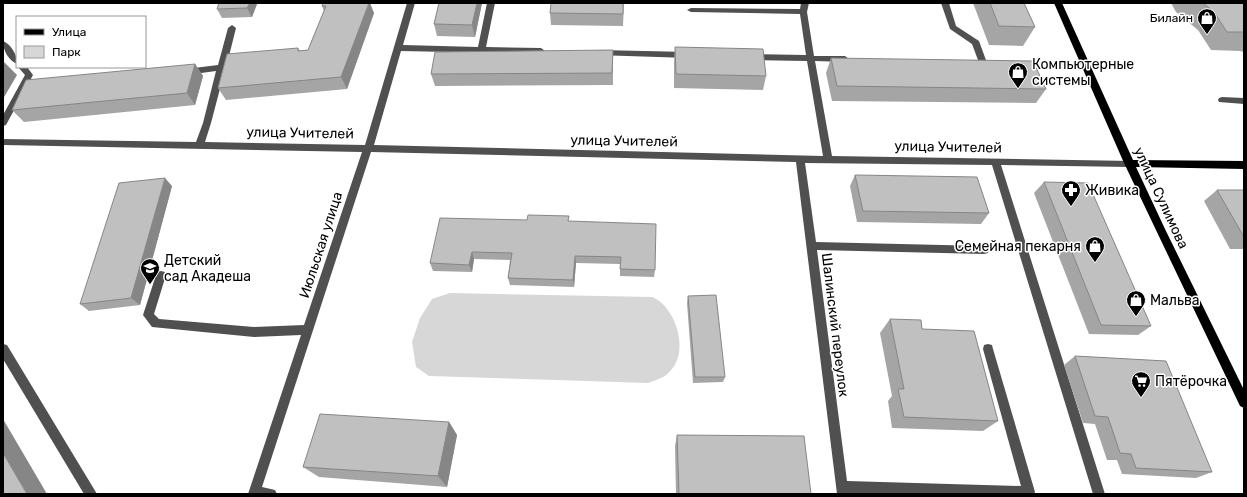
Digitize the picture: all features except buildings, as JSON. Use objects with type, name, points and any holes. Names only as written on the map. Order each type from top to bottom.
[{"type":"main road","name":"улица Сулимова","points":[[1058,3],[1129,163],[1244,402]]},
{"type":"main road","name":"улица Учителей","points":[[1129,163],[1244,165]]},
{"type":"street","name":"Июльская улица","points":[[254,493],[368,149],[410,3]]},
{"type":"street","points":[[481,50],[491,3]]},
{"type":"street","points":[[805,3],[803,12],[828,160]]},
{"type":"street","points":[[945,3],[953,27],[976,44],[983,62],[967,62]]},
{"type":"street","points":[[691,10],[803,12]]},
{"type":"street","points":[[199,145],[207,123],[220,68],[232,28]]},
{"type":"street","points":[[3,44],[16,60]]},
{"type":"street","points":[[397,48],[552,52]]},
{"type":"street","points":[[591,53],[700,55]]},
{"type":"street","points":[[740,56],[853,59]]},
{"type":"street","points":[[223,60],[246,57]]},
{"type":"street","points":[[3,123],[27,86],[28,75],[23,68]]},
{"type":"street","points":[[181,72],[220,68]]},
{"type":"street","points":[[1222,100],[1244,101]]},
{"type":"street","name":"улица Учителей","points":[[3,142],[199,145],[828,160],[1129,163]]},
{"type":"street","name":"Шалинский переулок","points":[[800,159],[842,491]]},
{"type":"street","points":[[995,161],[1099,494]]},
{"type":"street","points":[[811,246],[984,250]]},
{"type":"street","points":[[161,275],[148,315],[156,324],[254,332],[308,330]]},
{"type":"street","points":[[3,349],[91,494]]},
{"type":"street","points":[[842,491],[1029,492],[988,349]]},
{"type":"street","points":[[254,493],[271,494]]},
{"type":"green space","points":[[450,293],[653,297],[666,307],[676,325],[680,343],[677,361],[665,376],[648,383],[429,376],[416,367],[412,342],[420,318],[432,299]]},
{"type":"place","name":"Билайн","points":[[1207,35]]},
{"type":"place","name":"Компьютерные системы","points":[[1018,89]]},
{"type":"place","name":"Живика","points":[[1071,207]]},
{"type":"place","name":"Семейная пекарня","points":[[1095,263]]},
{"type":"place","name":"Детский сад Акадеша","points":[[150,285]]},
{"type":"place","name":"Мальва","points":[[1136,317]]},
{"type":"place","name":"Пятёрочка","points":[[1141,398]]}]
